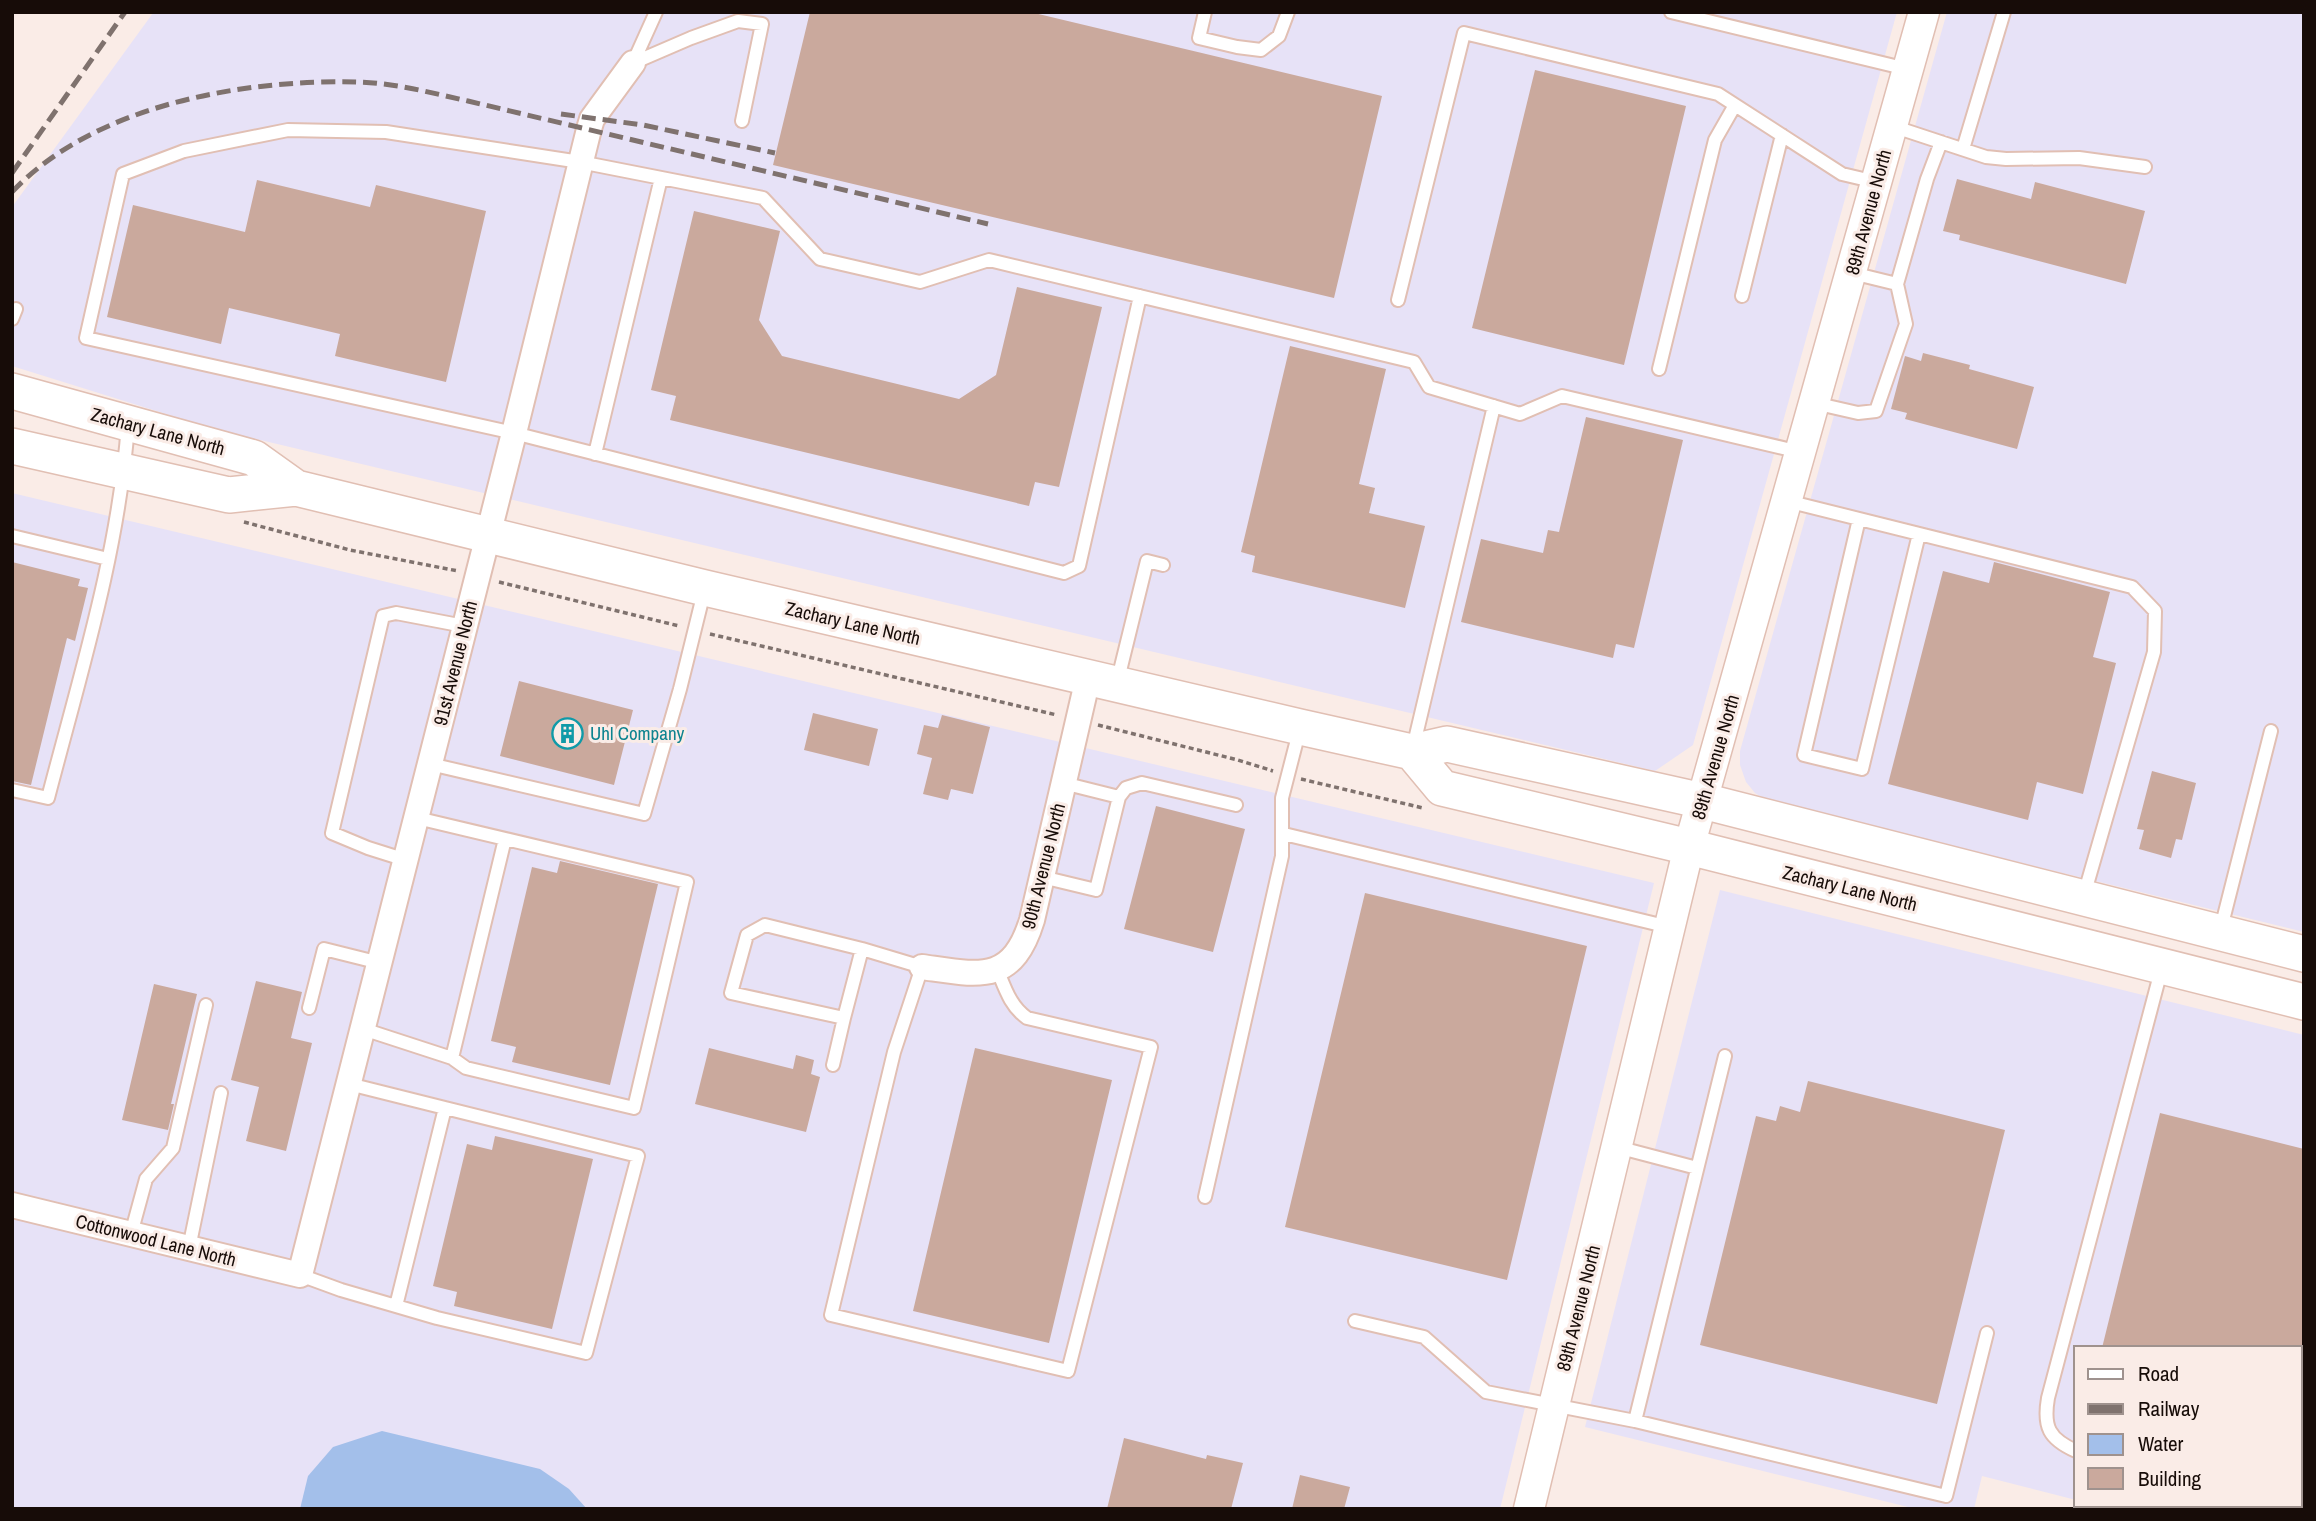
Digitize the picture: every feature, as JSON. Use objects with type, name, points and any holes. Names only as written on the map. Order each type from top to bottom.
[{"type":"main road","name":"Zachary Lane North","points":[[12,391],[254,458],[296,488]]},
{"type":"main road","name":"Zachary Lane North","points":[[12,446],[229,495],[296,488],[705,588],[1412,752],[1447,744],[1703,802],[2304,954]]},
{"type":"main road","name":"Zachary Lane North","points":[[1412,752],[1441,788],[1689,847],[2304,1002]]},
{"type":"street","name":"89th Avenue North","points":[[1529,1509],[1689,847],[1924,12]]},
{"type":"street","name":"91st Avenue North","points":[[300,1275],[592,118],[633,63]]},
{"type":"street","name":"90th Avenue North","points":[[997,970],[1016,956],[1023,946],[1032,920],[1063,783],[1102,681]]},
{"type":"street","points":[[922,967],[960,973],[986,973],[997,970]]},
{"type":"street","name":"Cottonwood Lane North","points":[[12,1205],[300,1275]]},
{"type":"lane","points":[[633,63],[656,12]]},
{"type":"lane","points":[[1205,12],[1199,38],[1261,50],[1279,36],[1288,12]]},
{"type":"lane","points":[[1671,12],[1908,69]]},
{"type":"lane","points":[[1963,149],[2004,12]]},
{"type":"lane","points":[[633,63],[738,21],[764,18],[742,121]]},
{"type":"lane","points":[[1398,300],[1464,33],[1718,94],[1842,174],[1876,182]]},
{"type":"lane","points":[[1659,369],[1715,141],[1735,105]]},
{"type":"lane","points":[[1892,126],[1986,157],[2079,158],[2144,167]]},
{"type":"lane","points":[[1140,296],[1079,566],[1064,573],[514,433],[86,338],[123,174],[184,151],[288,130],[386,132],[580,162],[763,198],[820,259],[920,282],[989,260],[1140,296],[1414,362],[1429,387],[1520,414],[1562,396],[1800,452]]},
{"type":"lane","points":[[1742,296],[1782,135]]},
{"type":"lane","points":[[1814,403],[1858,413],[1877,411],[1906,324],[1897,284],[1927,179],[1941,142]]},
{"type":"lane","points":[[595,454],[661,178]]},
{"type":"lane","points":[[1852,273],[1897,284]]},
{"type":"lane","points":[[1412,752],[1494,407]]},
{"type":"lane","points":[[12,790],[48,798],[102,590],[125,472],[128,424]]},
{"type":"lane","points":[[1787,500],[2132,587],[2155,611],[2154,652],[2083,898]]},
{"type":"lane","points":[[1859,519],[1804,755],[1862,769],[1919,534]]},
{"type":"lane","points":[[12,536],[108,559]]},
{"type":"lane","points":[[1102,681],[1147,561],[1163,565]]},
{"type":"lane","points":[[430,764],[644,814],[680,689],[705,588]]},
{"type":"lane","points":[[406,860],[332,833],[383,615],[396,613],[464,626]]},
{"type":"lane","points":[[1205,1197],[1282,856],[1282,798],[1300,727]]},
{"type":"lane","points":[[2220,932],[2271,731]]},
{"type":"lane","points":[[1063,783],[1119,797]]},
{"type":"lane","points":[[1042,877],[1096,890],[1119,797],[1126,788],[1142,783],[1236,805]]},
{"type":"lane","points":[[363,1030],[452,1058],[466,1068],[634,1108],[687,882],[417,818]]},
{"type":"lane","points":[[1284,834],[1669,927]]},
{"type":"lane","points":[[452,1058],[505,839]]},
{"type":"lane","points":[[844,1018],[731,993],[747,935],[765,925],[922,967],[894,1052],[831,1315],[1068,1371],[1151,1046],[1027,1018],[1010,1000],[997,970]]},
{"type":"lane","points":[[309,1008],[324,949],[380,963]]},
{"type":"lane","points":[[833,1065],[862,949]]},
{"type":"lane","points":[[2074,1450],[2063,1446],[2054,1438],[2048,1429],[2045,1414],[2162,966]]},
{"type":"lane","points":[[131,1234],[146,1179],[173,1148],[206,1004]]},
{"type":"lane","points":[[1635,1421],[1725,1056]]},
{"type":"lane","points":[[300,1275],[341,1290],[438,1318],[586,1353],[638,1156],[349,1084]]},
{"type":"lane","points":[[189,1248],[221,1093]]},
{"type":"lane","points":[[396,1306],[445,1108]]},
{"type":"lane","points":[[1617,1147],[1697,1168]]},
{"type":"lane","points":[[1355,1321],[1424,1337],[1486,1392],[1635,1421],[1946,1496],[1987,1332]]},
{"type":"path","points":[[506,583],[1050,714]]},
{"type":"path","points":[[1107,727],[1430,810]]},
{"type":"shaded area","points":[[1897,12],[1693,745],[1655,771],[214,429],[12,366],[12,207],[153,13]]},
{"type":"shaded area","points":[[1947,12],[2304,12],[2304,932],[1768,801],[1755,793],[1746,782],[1740,765],[1740,751]]},
{"type":"shaded area","points":[[12,493],[1654,883],[1500,1509],[12,1509]]},
{"type":"shaded area","points":[[1720,890],[2304,1035],[2304,1509],[2104,1507],[2302,1507],[2302,1346],[2074,1346],[2074,1499],[1982,1476],[1974,1509],[1916,1509],[1585,1427]]},
{"type":"water","points":[[382,1431],[540,1469],[569,1489],[587,1509],[300,1509],[308,1476],[333,1447]]},
{"type":"building","points":[[810,12],[1030,12],[1382,96],[1334,298],[773,165]]},
{"type":"building","points":[[1535,70],[1686,106],[1624,365],[1472,328]]},
{"type":"building","points":[[1957,179],[2031,199],[2035,182],[2145,211],[2126,284],[1959,240],[1960,235],[1943,231]]},
{"type":"building","points":[[257,180],[370,207],[376,185],[486,211],[446,382],[335,356],[340,334],[229,308],[221,344],[107,317],[133,205],[245,232]]},
{"type":"building","points":[[694,211],[780,231],[759,320],[782,356],[959,399],[996,375],[1017,287],[1102,307],[1059,487],[1035,482],[1029,506],[670,420],[676,396],[651,390]]},
{"type":"building","points":[[1290,346],[1386,369],[1359,484],[1375,488],[1369,513],[1425,526],[1405,608],[1252,572],[1255,556],[1241,552]]},
{"type":"building","points":[[1923,353],[1970,365],[1969,369],[2034,387],[2017,449],[1905,419],[1907,413],[1891,409],[1905,356],[1921,361]]},
{"type":"building","points":[[1586,417],[1683,440],[1634,648],[1616,644],[1613,658],[1461,622],[1481,539],[1543,553],[1548,530],[1559,532]]},
{"type":"building","points":[[12,562],[80,579],[78,586],[88,588],[75,641],[67,638],[31,785],[12,781]]},
{"type":"building","points":[[1994,562],[2110,592],[2093,657],[2116,663],[2083,794],[2037,782],[2028,820],[1888,784],[1943,571],[1989,583]]},
{"type":"building","name":"Uhl Company","points":[[519,681],[633,710],[614,785],[500,756]]},
{"type":"building","points":[[813,713],[878,729],[869,766],[804,750]]},
{"type":"building","points":[[942,715],[990,727],[973,794],[951,789],[948,800],[923,794],[932,758],[917,754],[924,725],[938,728]]},
{"type":"building","points":[[2152,771],[2196,783],[2182,840],[2176,839],[2171,858],[2139,849],[2144,830],[2137,829]]},
{"type":"building","points":[[1156,806],[1245,829],[1213,952],[1124,929]]},
{"type":"building","points":[[560,861],[658,884],[610,1085],[512,1062],[516,1047],[491,1041],[532,867],[557,873]]},
{"type":"building","points":[[1365,893],[1587,946],[1507,1280],[1285,1227]]},
{"type":"building","points":[[256,981],[302,992],[291,1038],[312,1043],[286,1151],[246,1141],[259,1087],[231,1080]]},
{"type":"building","points":[[154,984],[197,994],[171,1104],[174,1104],[168,1130],[122,1120]]},
{"type":"building","points":[[709,1048],[793,1069],[796,1055],[814,1060],[811,1074],[820,1077],[806,1132],[695,1104]]},
{"type":"building","points":[[975,1048],[1112,1080],[1049,1343],[913,1311]]},
{"type":"building","points":[[1808,1081],[2005,1130],[1937,1404],[1700,1345],[1756,1116],[1776,1121],[1780,1106],[1800,1112]]},
{"type":"building","points":[[2160,1113],[2304,1149],[2304,1348],[2102,1346]]},
{"type":"building","points":[[495,1136],[593,1159],[552,1329],[454,1306],[457,1292],[433,1286],[467,1144],[492,1150]]},
{"type":"building","points":[[1124,1438],[1206,1459],[1207,1455],[1243,1463],[1231,1509],[1107,1509]]},
{"type":"building","points":[[1300,1475],[1350,1487],[1344,1509],[1292,1509]]},
{"type":"railway","points":[[12,173],[125,12]]},
{"type":"railway","points":[[12,192],[46,162],[84,138],[127,118],[173,103],[267,86],[358,82],[400,86],[441,95],[988,224]]},
{"type":"railway","points":[[561,114],[643,125],[775,153]]},
{"type":"place","name":"Uhl Company","points":[[567,733]]}]
